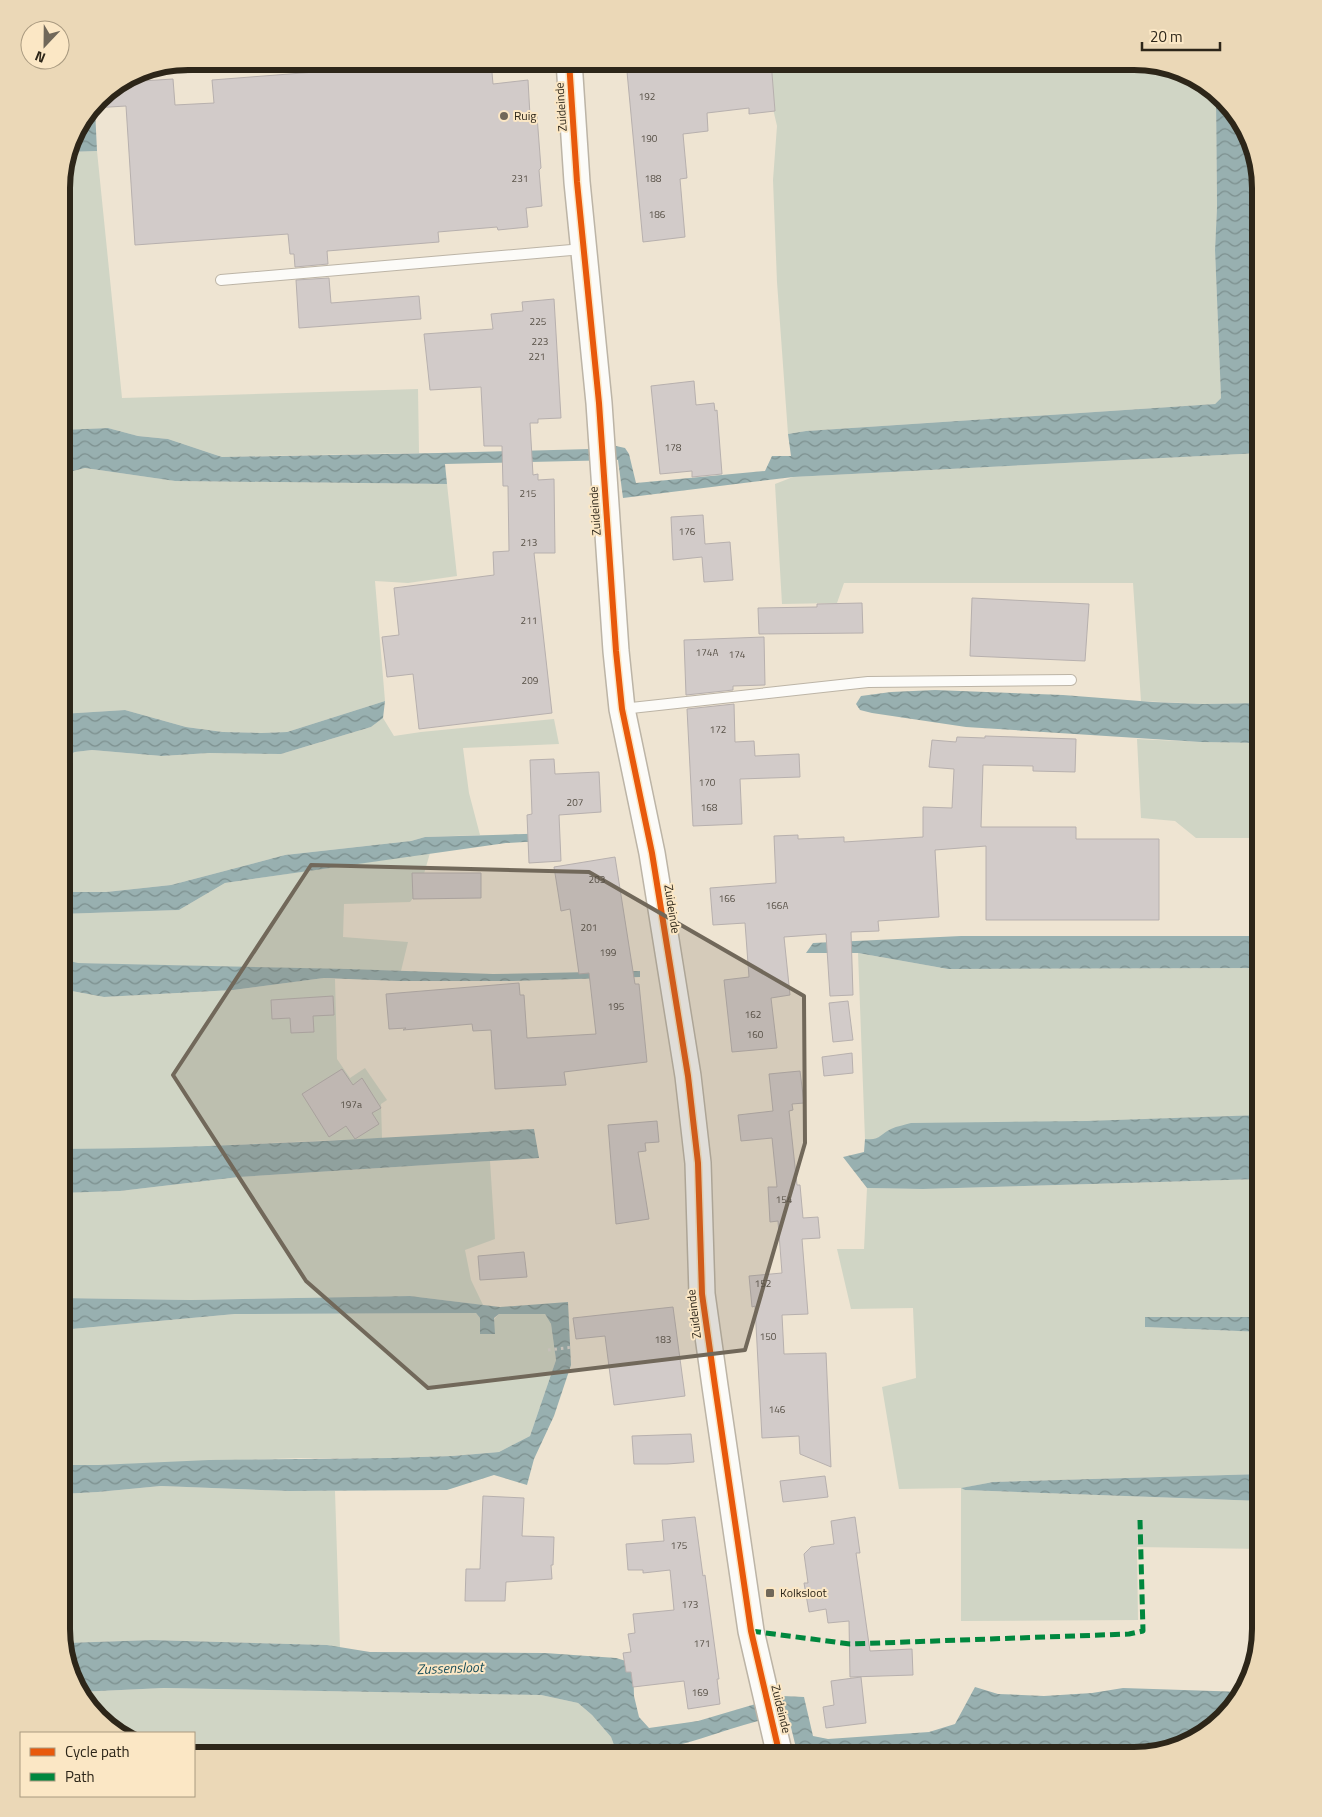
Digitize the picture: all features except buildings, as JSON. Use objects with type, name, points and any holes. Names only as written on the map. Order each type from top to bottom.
[{"type":"street","name":"Zuideinde","points":[[570,70],[583,249],[599,403],[616,650],[622,709],[652,853],[688,1076],[698,1163],[702,1294],[751,1631],[778,1747]]},
{"type":"lane","points":[[221,280],[583,249]]},
{"type":"lane","points":[[622,709],[868,682],[1071,680]]},
{"type":"path","points":[[548,1350],[573,1347]]},
{"type":"highlighted area","points":[[311,865],[589,872],[804,996],[805,1143],[745,1350],[428,1388],[306,1281],[173,1075]]},
{"type":"green space","points":[[764,70],[1142,70],[1164,74],[1193,86],[1206,94],[1216,104],[1217,207],[1215,250],[1221,398],[1215,404],[806,431],[788,434],[777,282],[773,180],[777,126]]},
{"type":"green space","points":[[97,151],[122,398],[418,389],[419,453],[222,457],[168,439],[138,436],[108,428],[70,430],[70,180],[76,152]]},
{"type":"green space","points":[[1252,297],[1252,341],[1249,299]]},
{"type":"green space","points":[[1252,453],[1252,703],[1203,704],[1141,701],[1133,583],[844,583],[837,603],[782,604],[775,484],[793,477]]},
{"type":"green space","points":[[85,468],[175,481],[447,484],[457,576],[408,583],[375,581],[385,701],[287,732],[223,732],[186,727],[125,710],[70,713],[70,472]]},
{"type":"green space","points":[[383,718],[394,736],[554,719],[559,744],[463,748],[469,793],[480,835],[425,837],[411,841],[285,855],[171,885],[106,892],[70,892],[70,754],[92,750],[162,756],[209,753],[281,754],[371,727]]},
{"type":"green space","points":[[1137,739],[1252,743],[1252,838],[1196,838],[1175,821],[1141,818]]},
{"type":"green space","points":[[430,853],[419,891],[410,902],[344,904],[343,937],[408,942],[401,971],[77,963],[70,961],[70,914],[179,910],[225,883]]},
{"type":"green space","points":[[858,953],[948,969],[1252,968],[1252,1115],[889,1130],[878,1138],[865,1139]]},
{"type":"green space","points":[[324,978],[335,979],[337,1059],[350,1078],[365,1068],[387,1100],[381,1104],[382,1138],[140,1149],[70,1149],[70,991],[104,997],[233,990]]},
{"type":"green space","points":[[490,1161],[495,1239],[465,1250],[471,1280],[483,1305],[410,1296],[191,1300],[70,1298],[70,1193],[120,1191],[239,1177]]},
{"type":"green space","points":[[1252,1179],[1252,1317],[1146,1317],[1145,1327],[1252,1332],[1252,1474],[993,1482],[962,1488],[965,1490],[1252,1501],[1252,1549],[1137,1547],[1138,1620],[961,1621],[961,1488],[899,1489],[882,1387],[916,1378],[913,1308],[851,1309],[837,1249],[864,1249],[867,1188],[923,1189]]},
{"type":"green space","points":[[476,1313],[480,1318],[480,1334],[499,1314],[545,1314],[551,1324],[556,1360],[530,1436],[499,1452],[390,1458],[301,1458],[70,1465],[70,1329],[235,1314]]},
{"type":"green space","points":[[161,1486],[335,1491],[340,1648],[327,1645],[152,1640],[71,1643],[70,1494]]},
{"type":"green space","points":[[164,1688],[541,1695],[578,1703],[592,1715],[611,1737],[615,1747],[195,1747],[195,1732],[131,1732],[110,1718],[99,1707],[88,1692]]},
{"type":"water","points":[[1216,104],[1228,116],[1236,129],[1243,143],[1251,173],[1252,297],[1249,299],[1252,341],[1252,453],[793,477],[623,498],[618,460],[445,464],[447,484],[175,481],[85,468],[70,472],[70,430],[108,428],[138,436],[168,439],[222,457],[590,449],[616,446],[625,448],[629,454],[636,483],[765,471],[772,456],[791,456],[788,434],[806,431],[1215,404],[1221,398],[1215,250],[1217,207]]},
{"type":"water","points":[[95,114],[97,151],[76,152],[82,136]]},
{"type":"water","points":[[935,690],[1063,695],[1153,702],[1252,703],[1252,743],[1200,742],[966,727],[872,713],[860,710],[856,704],[861,696],[891,692]]},
{"type":"water","points":[[385,701],[383,718],[371,727],[281,754],[209,753],[162,756],[92,750],[70,754],[70,713],[125,710],[186,727],[223,732],[287,732]]},
{"type":"water","points":[[556,833],[557,840],[506,843],[225,883],[179,910],[70,914],[70,892],[106,892],[171,885],[285,855],[411,841],[425,837]]},
{"type":"water","points":[[961,936],[1252,936],[1252,968],[948,969],[858,953],[806,953],[813,943]]},
{"type":"water","points":[[70,961],[78,963],[493,974],[640,971],[640,977],[513,981],[399,981],[324,978],[233,990],[104,997],[70,991]]},
{"type":"water","points":[[1252,1115],[1252,1179],[923,1189],[867,1188],[843,1157],[864,1152],[865,1139],[877,1138],[893,1128],[911,1123],[1087,1121]]},
{"type":"water","points":[[534,1129],[539,1158],[239,1177],[120,1191],[70,1193],[70,1149],[239,1145]]},
{"type":"water","points":[[410,1296],[500,1307],[568,1302],[571,1365],[554,1416],[534,1459],[527,1485],[494,1475],[447,1490],[289,1491],[161,1486],[70,1494],[70,1465],[209,1460],[390,1458],[499,1452],[530,1436],[556,1360],[551,1324],[545,1314],[499,1314],[494,1318],[495,1334],[480,1334],[480,1318],[476,1313],[235,1314],[70,1329],[70,1298],[191,1300]]},
{"type":"water","points":[[1145,1317],[1252,1317],[1252,1332],[1145,1327]]},
{"type":"water","points":[[1252,1474],[1252,1501],[965,1490],[961,1488],[993,1482]]},
{"type":"water","name":"Zussensloot","points":[[152,1640],[327,1645],[370,1652],[545,1653],[616,1658],[633,1663],[634,1696],[639,1717],[649,1728],[698,1721],[783,1696],[804,1697],[813,1736],[828,1739],[929,1732],[955,1724],[975,1687],[998,1694],[1044,1696],[1092,1693],[1123,1688],[1234,1692],[1228,1701],[1206,1723],[1179,1738],[1149,1746],[796,1747],[788,1715],[762,1720],[669,1747],[615,1747],[611,1737],[592,1715],[578,1703],[541,1695],[164,1688],[88,1692],[79,1674],[71,1643]]},
{"type":"marked path","points":[[751,1631],[850,1644],[1129,1634],[1143,1631],[1140,1520]]},
{"type":"cycle path","points":[[570,70],[577,182],[599,403],[616,651],[622,709],[652,853],[688,1076],[698,1163],[702,1294],[751,1631],[778,1747]]},
{"type":"place","name":"Ruig","points":[[504,116]]},
{"type":"place","name":"Kolksloot","points":[[770,1593]]}]
